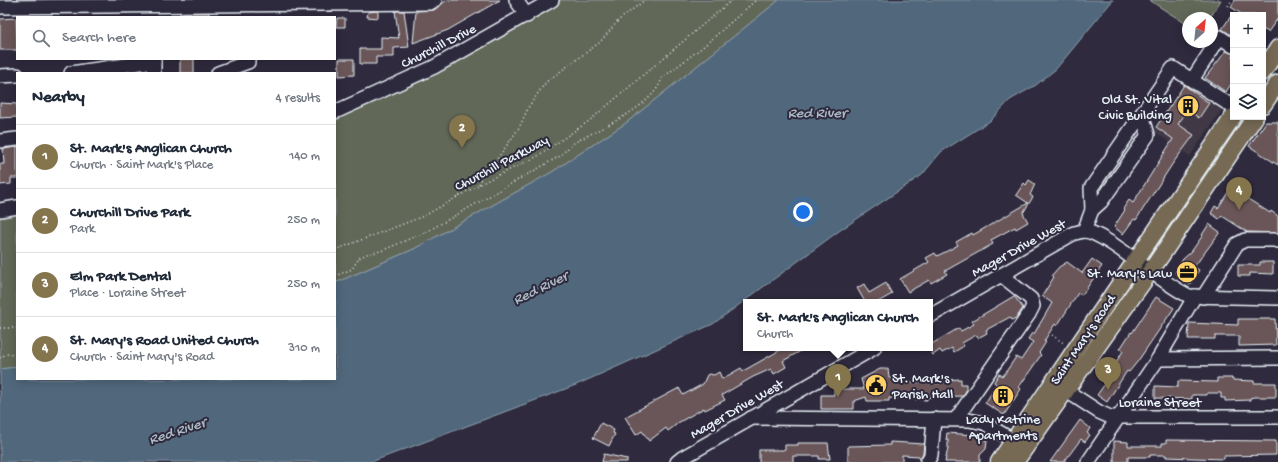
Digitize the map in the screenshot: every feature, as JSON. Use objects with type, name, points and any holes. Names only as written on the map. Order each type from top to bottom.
[{"type":"main road","points":[[1266,66],[1278,48]]},
{"type":"main road","points":[[1266,102],[1278,84]]},
{"type":"main road","name":"Saint Mary's Road","points":[[1142,267],[1231,120]]},
{"type":"main road","name":"Saint Mary's Road","points":[[999,462],[1019,444],[1142,267],[1250,120]]},
{"type":"main road","name":"Saint Mary's Road","points":[[1015,462],[1019,444]]},
{"type":"street","points":[[0,7],[154,8],[247,11],[430,3],[435,0]]},
{"type":"street","points":[[516,0],[527,16]]},
{"type":"street","name":"Churchill Drive","points":[[336,112],[434,67],[527,16],[552,0]]},
{"type":"street","points":[[1192,80],[1220,37],[1230,44]]},
{"type":"street","points":[[221,72],[248,62],[248,60]]},
{"type":"street","points":[[79,72],[154,64]]},
{"type":"street","points":[[1084,231],[1092,210],[1101,202],[1148,135],[1142,114],[1173,68],[1230,105]]},
{"type":"street","points":[[0,76],[16,75]]},
{"type":"street","points":[[0,141],[16,139]]},
{"type":"street","points":[[0,210],[16,207]]},
{"type":"street","name":"Mager Drive West","points":[[933,314],[1074,233],[1084,231],[1098,235],[1179,292],[1199,297],[1278,298]]},
{"type":"street","points":[[1088,462],[1199,297],[1238,244],[1245,240],[1278,241]]},
{"type":"street","points":[[956,420],[1033,306],[1031,299],[1002,275]]},
{"type":"street","name":"Mager Drive West","points":[[677,462],[869,351]]},
{"type":"street","points":[[1158,359],[1278,358]]},
{"type":"street","name":"Loraine Street","points":[[1058,386],[1110,417],[1278,417]]},
{"type":"street","points":[[751,418],[969,420],[984,423],[1019,444]]},
{"type":"street","points":[[927,462],[932,455],[934,419]]},
{"type":"path","points":[[478,185],[482,176],[495,162],[519,128],[529,106],[546,82],[599,44],[619,20],[645,0]]},
{"type":"path","name":"Churchill Parkway","points":[[336,250],[424,216],[478,185],[536,157],[589,121],[732,0]]},
{"type":"path","points":[[336,276],[352,269],[359,258],[367,254],[381,251],[428,231],[560,156],[573,144],[642,104],[660,85],[662,78],[704,46],[756,0]]},
{"type":"path","points":[[1228,6],[1232,0]]},
{"type":"path","points":[[0,328],[16,328]]},
{"type":"path","points":[[1052,335],[1065,345]]},
{"type":"path","points":[[0,358],[6,354],[16,355]]},
{"type":"shaded area","points":[[1186,83],[1223,108],[1190,156],[1153,131]]},
{"type":"green space","points":[[552,0],[779,0],[626,123],[552,172],[414,249],[336,283],[336,111]]},
{"type":"green space","points":[[1149,0],[1221,0],[1214,12],[1182,12],[1182,21]]},
{"type":"green space","points":[[16,207],[16,367],[0,369],[0,210]]},
{"type":"water","name":"Red River","points":[[779,0],[1113,0],[1056,69],[1036,85],[1010,100],[990,121],[941,152],[922,175],[839,231],[747,299],[743,299],[743,302],[713,324],[576,385],[371,462],[0,462],[0,369],[16,367],[16,380],[336,380],[336,283],[414,249],[552,172],[626,123]]},
{"type":"building","points":[[447,0],[500,0],[448,30],[413,43],[416,11],[434,10]]},
{"type":"building","points":[[1235,0],[1278,0],[1278,18],[1268,32],[1266,31],[1266,12],[1238,12],[1231,7]]},
{"type":"building","points":[[378,11],[378,18],[367,17],[368,12]]},
{"type":"building","points":[[395,11],[404,11],[409,47],[394,48],[394,57],[376,57],[376,64],[360,64],[360,49],[381,49],[381,37],[399,38]]},
{"type":"building","points":[[180,13],[209,13],[209,16],[180,16]]},
{"type":"building","points":[[1230,17],[1230,34],[1222,29]]},
{"type":"building","points":[[16,18],[16,50],[0,50],[0,19]]},
{"type":"building","points":[[337,18],[345,18],[345,27],[336,27]]},
{"type":"building","points":[[1226,51],[1230,53],[1230,86],[1226,92],[1205,78]]},
{"type":"building","points":[[339,59],[354,59],[354,75],[339,76]]},
{"type":"building","points":[[180,60],[194,60],[194,72],[180,72]]},
{"type":"building","points":[[1184,85],[1209,103],[1199,118],[1188,110],[1178,124],[1194,135],[1173,163],[1136,220],[1134,219],[1123,234],[1114,227],[1125,210],[1123,209],[1129,200],[1133,203],[1173,139],[1156,127]]},
{"type":"building","points":[[0,103],[16,104],[16,117],[0,118]]},
{"type":"building","points":[[1266,122],[1278,122],[1278,165],[1249,146]]},
{"type":"building","points":[[16,147],[16,178],[11,178],[11,184],[0,185],[0,164],[4,164],[3,149]]},
{"type":"building","points":[[1029,180],[1035,184],[1030,195],[1033,197],[1023,213],[1028,222],[991,240],[993,244],[945,271],[947,274],[931,283],[929,280],[908,292],[900,279],[929,262],[926,258],[935,253],[937,256],[951,249],[958,245],[956,242],[972,233],[973,235],[1028,203],[1016,195],[1024,183],[1026,185]]},
{"type":"building","points":[[1232,186],[1239,190],[1237,192],[1270,213],[1271,211],[1278,216],[1278,233],[1247,232],[1222,216],[1219,219],[1211,213],[1215,206],[1218,208]]},
{"type":"building","points":[[1209,224],[1220,232],[1194,267],[1199,270],[1190,285],[1175,273],[1183,259],[1191,252]]},
{"type":"building","points":[[1092,259],[1102,266],[1082,295],[1078,293],[1057,326],[1055,324],[1044,341],[1046,342],[1039,353],[1041,355],[1019,387],[1021,389],[1004,415],[985,403],[997,385],[994,382],[999,374],[1003,376],[1016,357],[1021,360],[1033,342],[1028,339],[1032,333],[1034,334],[1052,303],[1042,296],[1054,277],[1052,275],[1059,267],[1067,262],[1082,273]]},
{"type":"building","points":[[1260,262],[1273,262],[1273,274],[1250,273],[1250,276],[1238,276],[1238,265],[1260,265]]},
{"type":"building","points":[[886,283],[892,294],[883,299],[863,299],[857,288],[864,284],[869,293]]},
{"type":"building","points":[[1014,296],[1023,308],[1017,317],[1012,320],[1010,317],[986,330],[987,333],[978,338],[976,335],[962,343],[964,346],[954,352],[952,348],[942,353],[940,350],[933,355],[931,351],[933,351],[933,343],[959,328],[961,331],[974,324],[972,321]]},
{"type":"building","points":[[1156,297],[1174,308],[1138,361],[1129,372],[1127,371],[1107,402],[1097,395],[1112,374],[1109,373],[1123,351],[1120,349]]},
{"type":"building","points":[[1238,319],[1275,319],[1276,345],[1239,346],[1239,336],[1215,336],[1215,339],[1188,339],[1189,323],[1238,325]]},
{"type":"building","points":[[779,351],[801,351],[783,361],[786,367],[774,374],[771,369],[753,377],[722,395],[725,400],[705,410],[704,408],[676,424],[668,431],[666,428],[649,441],[642,431],[636,435],[625,417],[679,388],[683,395],[703,384],[707,375],[709,374],[714,375],[719,372],[722,379],[741,368],[743,371]]},
{"type":"building","points":[[880,369],[888,369],[889,378],[906,378],[906,381],[912,382],[942,383],[942,380],[961,379],[961,384],[966,384],[966,391],[963,396],[931,397],[927,398],[927,400],[889,398],[889,401],[867,401],[866,397],[854,401],[854,409],[821,409],[821,395],[834,395],[834,389],[864,389],[861,379]]},
{"type":"building","points":[[1217,378],[1232,378],[1232,380],[1254,381],[1254,383],[1276,383],[1276,397],[1254,397],[1250,398],[1250,400],[1225,401],[1225,398],[1221,398],[1221,393],[1207,393],[1207,395],[1192,395],[1192,399],[1155,398],[1155,386],[1178,387],[1178,381],[1217,382]]},
{"type":"building","points":[[1080,420],[1090,428],[1087,433],[1090,435],[1085,442],[1081,439],[1064,462],[1050,462]]},
{"type":"building","points":[[601,423],[614,430],[613,433],[615,434],[609,446],[593,438]]},
{"type":"building","points":[[947,433],[974,435],[987,441],[986,449],[980,455],[980,462],[945,462],[948,448],[948,440],[946,440]]},
{"type":"building","points":[[1166,440],[1276,441],[1276,455],[1224,456],[1224,459],[1150,455],[1150,457],[1128,457],[1128,462],[1114,462],[1114,441],[1128,442],[1128,446],[1162,446],[1162,443],[1166,443]]},
{"type":"building","points":[[890,442],[924,444],[923,453],[920,459],[919,456],[902,455],[902,462],[848,462],[848,446],[890,445]]},
{"type":"building","points":[[798,443],[828,443],[830,459],[819,459],[819,456],[793,456],[793,462],[759,462],[759,450],[783,450],[785,449],[785,445],[798,445]]},
{"type":"building","points":[[604,454],[627,459],[627,462],[602,462]]},
{"type":"place","name":"Old St. Vital Civic Building","points":[[1188,106]]},
{"type":"place","name":"Churchill Drive Park","points":[[462,148]]},
{"type":"place","name":"St. Mary's Road United Church","points":[[1239,210]]},
{"type":"place","name":"St. Mary's Law","points":[[1187,272]]},
{"type":"place","name":"St. Mark's Parish Hall","points":[[876,385]]},
{"type":"place","name":"Elm Park Dental","points":[[1108,390]]},
{"type":"place","name":"Lady Katrine Apartments","points":[[1003,396]]},
{"type":"place","name":"St. Mark's Anglican Church","points":[[838,397]]}]
